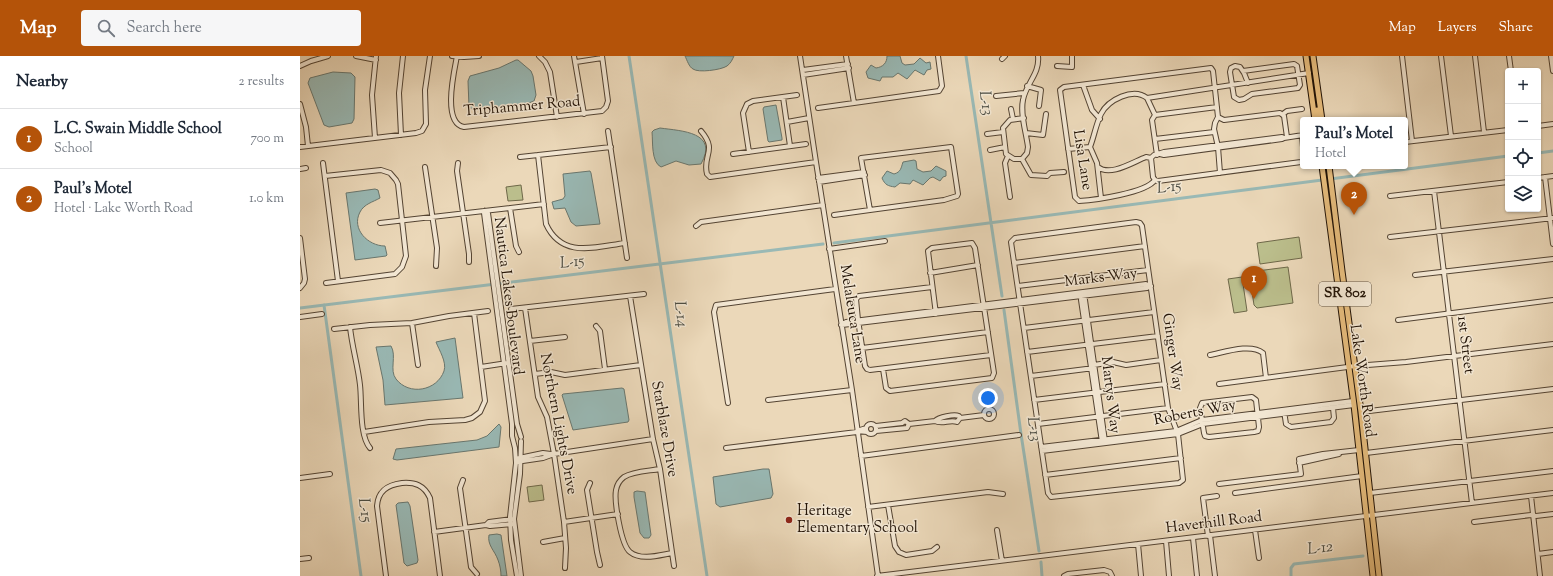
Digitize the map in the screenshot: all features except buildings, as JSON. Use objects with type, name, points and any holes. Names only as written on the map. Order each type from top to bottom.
[{"type":"main road","points":[[1306,56],[1315,117]]},
{"type":"main road","points":[[1313,56],[1322,117]]},
{"type":"main road","points":[[1311,92],[1315,101],[1318,117]]},
{"type":"main road","name":"Lake Worth Road","points":[[1322,169],[1358,439],[1373,576]]},
{"type":"main road","name":"Lake Worth Road","points":[[1329,169],[1366,452],[1379,576]]},
{"type":"main road","points":[[1326,204],[1332,209],[1335,234],[1337,236]]},
{"type":"main road","points":[[1334,266],[1337,269],[1341,294],[1346,300]]},
{"type":"main road","points":[[1358,439],[1366,452]]},
{"type":"street","points":[[300,66],[311,60],[328,56]]},
{"type":"street","points":[[356,56],[376,58],[372,94],[375,138]]},
{"type":"street","points":[[402,135],[398,93],[403,56]]},
{"type":"street","points":[[300,147],[418,133],[426,126],[425,90],[430,56]]},
{"type":"street","points":[[456,56],[479,56]]},
{"type":"street","name":"Triphammer Road","points":[[456,56],[452,83],[453,119],[458,126],[466,127],[602,111],[607,105],[608,99],[602,57]]},
{"type":"street","points":[[539,56],[546,62],[550,72],[557,117]]},
{"type":"street","points":[[574,56],[584,114]]},
{"type":"street","name":"Melaleuca Lane","points":[[800,56],[852,390],[878,576]]},
{"type":"street","points":[[846,56],[854,103]]},
{"type":"street","points":[[818,108],[939,90],[942,86],[938,56]]},
{"type":"street","points":[[1024,118],[1013,119],[1006,123],[1003,132],[1006,154],[1016,160],[1022,159],[1028,152],[1026,133],[1024,118],[1022,104],[1024,93],[1036,71],[1038,56]]},
{"type":"street","points":[[1057,66],[1072,67],[1072,56]]},
{"type":"street","points":[[1402,56],[1412,141]]},
{"type":"street","points":[[1441,56],[1451,136]]},
{"type":"street","points":[[1475,56],[1484,132]]},
{"type":"street","points":[[1509,56],[1510,68]]},
{"type":"street","points":[[1551,56],[1553,71]]},
{"type":"street","points":[[576,62],[602,57]]},
{"type":"street","points":[[1243,71],[1294,64],[1297,66],[1300,85],[1298,88],[1252,94],[1242,100],[1237,100],[1234,97],[1230,72],[1231,68],[1238,66],[1243,71],[1248,83]]},
{"type":"street","points":[[803,73],[848,66]]},
{"type":"street","name":"Lisa Lane","points":[[1215,88],[1213,71],[1209,68],[1064,87],[1060,90],[1076,199],[1081,201],[1137,191],[1152,184],[1155,180],[1220,173],[1300,161]]},
{"type":"street","points":[[1147,98],[1309,73]]},
{"type":"street","points":[[1083,85],[1092,110],[1100,119]]},
{"type":"street","points":[[1027,86],[1042,90],[1039,106]]},
{"type":"street","points":[[1215,88],[1218,117],[1214,125],[1214,132],[1220,173]]},
{"type":"street","points":[[996,96],[1024,93]]},
{"type":"street","points":[[1101,198],[1098,167],[1090,147],[1101,115],[1109,105],[1122,97],[1135,94],[1143,95],[1147,98],[1155,115]]},
{"type":"street","points":[[749,152],[744,117],[744,108],[747,104],[754,101],[798,95]]},
{"type":"street","points":[[783,97],[790,146]]},
{"type":"street","points":[[300,104],[306,127],[308,146]]},
{"type":"street","points":[[1155,115],[1217,107]]},
{"type":"street","points":[[1011,109],[1013,119]]},
{"type":"street","points":[[1218,117],[1224,120],[1280,113],[1283,114],[1287,111],[1302,109]]},
{"type":"street","points":[[1026,133],[1043,134],[1046,114]]},
{"type":"street","points":[[1283,114],[1286,138]]},
{"type":"street","points":[[1155,115],[1152,120],[1159,154]]},
{"type":"street","points":[[787,122],[809,118]]},
{"type":"street","points":[[1541,126],[1553,124]]},
{"type":"street","points":[[608,130],[627,258]]},
{"type":"street","points":[[1408,142],[1505,130]]},
{"type":"street","points":[[702,131],[708,139],[709,152],[706,168],[707,174],[710,177],[816,162]]},
{"type":"street","points":[[987,134],[1003,132]]},
{"type":"street","points":[[1155,139],[1214,132]]},
{"type":"street","points":[[1098,167],[1102,170],[1112,171],[1146,157],[1151,158],[1164,152],[1300,135]]},
{"type":"street","points":[[732,154],[806,144]]},
{"type":"street","points":[[520,157],[611,147]]},
{"type":"street","points":[[834,215],[944,200],[957,196],[958,194],[951,147],[862,158],[870,210]]},
{"type":"street","points":[[990,150],[1005,147]]},
{"type":"street","points":[[1068,149],[1090,147]]},
{"type":"street","points":[[538,155],[546,224],[551,234],[562,244],[575,248],[625,243]]},
{"type":"street","points":[[1008,156],[1005,163],[1010,197]]},
{"type":"street","points":[[1151,158],[1153,177],[1155,180]]},
{"type":"street","points":[[1022,159],[1031,174],[1047,176],[1050,173],[1064,172]]},
{"type":"street","points":[[323,163],[338,282]]},
{"type":"street","points":[[458,163],[457,170],[469,262]]},
{"type":"street","points":[[425,167],[437,248],[436,266]]},
{"type":"street","points":[[300,169],[306,168]]},
{"type":"street","points":[[325,176],[376,169],[390,173],[398,184],[406,256],[405,262],[398,272],[391,275],[326,283]]},
{"type":"street","points":[[819,180],[864,173]]},
{"type":"street","points":[[1541,178],[1553,176]]},
{"type":"street","points":[[1545,177],[1553,244]]},
{"type":"street","points":[[1390,196],[1505,182]]},
{"type":"street","name":"1st Street","points":[[1434,191],[1472,503]]},
{"type":"street","points":[[380,223],[544,204]]},
{"type":"street","points":[[696,226],[700,222],[823,206]]},
{"type":"street","points":[[510,208],[516,246],[519,252]]},
{"type":"street","name":"Nautica Lakes Boulevard","points":[[485,211],[488,213],[494,278],[506,363],[517,425],[521,439],[518,460]]},
{"type":"street","points":[[1390,237],[1551,218]]},
{"type":"street","name":"Ginger Way","points":[[1014,263],[1011,244],[1012,240],[1015,238],[1128,223],[1138,222],[1141,224],[1168,408],[1177,433],[1184,478],[1179,483],[1053,498],[1050,496],[1045,475]]},
{"type":"street","points":[[300,238],[305,279],[300,288]]},
{"type":"street","points":[[829,249],[885,241]]},
{"type":"street","points":[[883,369],[886,388],[890,391],[990,379],[993,376],[994,373],[978,265],[973,244],[970,243],[932,248],[928,251],[936,312]]},
{"type":"street","points":[[1145,246],[1014,263],[1045,475],[1181,458]]},
{"type":"street","points":[[1415,275],[1553,259]]},
{"type":"street","points":[[930,272],[978,265]]},
{"type":"street","points":[[1018,286],[1148,270]]},
{"type":"street","name":"Marks Way","points":[[841,325],[846,322],[858,322],[1020,301],[1082,295],[1146,284],[1150,286]]},
{"type":"street","points":[[932,287],[859,296],[856,300],[858,322],[865,366],[867,369],[883,369],[991,355]]},
{"type":"street","points":[[728,403],[714,312],[716,305],[835,288]]},
{"type":"street","points":[[511,309],[644,294]]},
{"type":"street","name":"Martys Way","points":[[1082,295],[1103,441]]},
{"type":"street","name":"Starblaze Drive","points":[[630,296],[653,439],[660,468],[674,566]]},
{"type":"street","points":[[1398,320],[1449,312],[1553,300]]},
{"type":"street","name":"Northern Lights Drive","points":[[525,308],[538,397],[547,417],[554,454],[564,522],[566,554],[565,568]]},
{"type":"street","points":[[334,329],[412,323],[488,311]]},
{"type":"street","points":[[1024,328],[1154,312]]},
{"type":"street","points":[[364,432],[407,424],[465,420],[472,418],[480,412],[486,401],[474,313]]},
{"type":"street","points":[[300,317],[322,314]]},
{"type":"street","points":[[412,323],[418,365]]},
{"type":"street","points":[[596,326],[600,331],[605,369]]},
{"type":"street","points":[[350,327],[352,348],[360,384],[364,432],[366,443],[370,448]]},
{"type":"street","points":[[862,348],[988,332]]},
{"type":"street","points":[[1027,352],[1158,336]]},
{"type":"street","points":[[530,341],[565,337]]},
{"type":"street","points":[[1219,384],[1355,366],[1406,362],[1553,344]]},
{"type":"street","points":[[1210,355],[1248,348],[1256,349],[1263,353],[1266,378]]},
{"type":"street","points":[[1031,376],[1093,367],[1113,362],[1126,365],[1161,360]]},
{"type":"street","points":[[481,367],[506,363]]},
{"type":"street","name":"Nautica Lakes Boulevard","points":[[506,363],[512,436],[520,474],[512,522],[517,576]]},
{"type":"street","points":[[535,374],[551,372],[565,375],[605,369],[641,366]]},
{"type":"street","points":[[1034,400],[1165,384]]},
{"type":"street","points":[[1361,412],[1553,389]]},
{"type":"street","points":[[768,400],[852,390]]},
{"type":"street","points":[[1252,396],[1256,400],[1258,415],[1258,431],[1209,437],[1204,434],[1200,406],[1204,402],[1252,396]]},
{"type":"street","name":"Roberts Way","points":[[1284,412],[1333,408],[1353,403]]},
{"type":"street","name":"Roberts Way","points":[[1042,449],[1177,433],[1203,422],[1353,403]]},
{"type":"street","points":[[1038,424],[1168,408]]},
{"type":"street","points":[[1284,412],[1286,424],[1291,427],[1329,423],[1333,421],[1334,418],[1333,408]]},
{"type":"street","points":[[726,448],[857,432],[867,430],[871,424],[876,429],[907,428],[909,424],[935,421],[938,423],[957,422],[960,418],[984,415]]},
{"type":"street","name":"Nautica Lakes Boulevard","points":[[517,425],[524,439],[524,445],[521,447]]},
{"type":"street","points":[[867,430],[869,434],[873,434],[876,429]]},
{"type":"street","points":[[1366,452],[1553,430]]},
{"type":"street","points":[[861,456],[1019,435]]},
{"type":"street","points":[[518,460],[543,458],[554,454],[653,439]]},
{"type":"street","points":[[1219,484],[1301,474],[1299,461],[1323,454],[1359,450]]},
{"type":"street","points":[[660,468],[630,475],[623,478],[618,483],[616,490],[618,514],[622,539],[630,552],[637,556],[644,557],[672,553]]},
{"type":"street","points":[[1370,493],[1553,471]]},
{"type":"street","points":[[300,478],[330,474]]},
{"type":"street","points":[[1235,493],[1298,483],[1362,476]]},
{"type":"street","points":[[463,480],[460,488],[472,567],[477,574]]},
{"type":"street","points":[[386,576],[377,499],[385,488],[392,485],[410,482],[423,487],[430,498],[440,576]]},
{"type":"street","points":[[590,483],[587,490],[600,565]]},
{"type":"street","points":[[868,508],[888,504],[988,492],[1003,494]]},
{"type":"street","name":"Haverhill Road","points":[[878,576],[1553,493]]},
{"type":"street","points":[[1215,576],[1203,498],[1217,496]]},
{"type":"street","points":[[1531,496],[1540,576]]},
{"type":"street","points":[[888,504],[895,546],[899,552],[906,555],[932,551],[937,547]]},
{"type":"street","points":[[564,522],[618,514]]},
{"type":"street","points":[[1474,522],[1553,514]]},
{"type":"street","points":[[434,532],[512,522]]},
{"type":"street","name":"Nautica Lakes Boulevard","points":[[512,522],[521,576]]},
{"type":"street","points":[[997,530],[1002,561]]},
{"type":"street","points":[[1255,530],[1259,558]]},
{"type":"street","points":[[543,542],[565,538]]},
{"type":"street","points":[[1193,538],[1197,576]]},
{"type":"street","points":[[1166,541],[1169,576]]},
{"type":"street","points":[[1138,544],[1141,576]]},
{"type":"street","points":[[1538,554],[1553,552]]},
{"type":"street","points":[[300,559],[309,558]]},
{"type":"street","points":[[1064,576],[1068,574],[1104,570],[1108,570],[1111,575]]},
{"type":"green space","points":[[521,185],[523,200],[508,201],[506,187]]},
{"type":"green space","points":[[1299,237],[1302,258],[1260,264],[1257,243]]},
{"type":"green space","points":[[1288,267],[1293,303],[1257,308],[1254,305],[1249,272]]},
{"type":"green space","points":[[1242,277],[1247,311],[1234,313],[1228,279]]},
{"type":"green space","points":[[542,485],[544,500],[529,502],[527,487]]},
{"type":"water","points":[[685,56],[734,56],[727,66],[720,69],[704,71],[692,68]]},
{"type":"water","points":[[887,56],[900,56],[902,63],[905,65],[914,64],[920,58],[926,63],[930,62],[931,69],[927,70],[924,75],[915,70],[907,79],[898,73],[893,77],[882,77],[880,81],[868,78],[866,72],[871,65],[876,68],[881,67],[885,63]]},
{"type":"water","points":[[516,60],[531,71],[536,95],[534,101],[526,104],[479,109],[472,109],[469,107],[468,81],[470,76],[499,68]]},
{"type":"water","points":[[333,72],[351,73],[355,77],[354,119],[352,123],[329,127],[324,125],[308,83],[310,78]]},
{"type":"water","points":[[776,105],[782,140],[769,142],[763,109],[764,107]]},
{"type":"water","points":[[660,128],[687,132],[702,139],[705,145],[705,153],[701,164],[689,165],[676,161],[661,167],[654,156],[652,132]]},
{"type":"water","points":[[916,161],[917,169],[923,172],[931,171],[936,166],[946,171],[946,176],[940,181],[933,177],[930,178],[923,185],[913,180],[910,184],[900,183],[895,187],[889,186],[884,182],[882,178],[887,171],[894,174],[900,170],[903,162]]},
{"type":"water","points":[[590,171],[600,224],[576,226],[571,222],[565,208],[554,209],[552,202],[563,199],[565,196],[563,174]]},
{"type":"water","points":[[375,189],[378,190],[380,198],[366,205],[360,212],[358,218],[359,230],[367,240],[385,246],[387,255],[355,260],[346,193]]},
{"type":"water","points":[[455,338],[463,398],[385,405],[383,380],[376,347],[391,346],[393,350],[393,371],[396,379],[408,388],[422,389],[435,383],[444,371],[444,360],[436,342]]},
{"type":"water","points":[[624,389],[629,420],[628,422],[573,430],[562,395],[563,394]]},
{"type":"water","points":[[499,424],[501,427],[499,447],[397,460],[393,459],[396,449],[477,440],[487,436]]},
{"type":"water","points":[[769,469],[773,494],[771,498],[720,507],[716,504],[713,477]]},
{"type":"water","points":[[634,492],[645,492],[651,535],[649,538],[644,538],[640,533],[634,497]]},
{"type":"water","points":[[408,502],[410,506],[418,560],[417,563],[407,566],[404,563],[396,505],[398,503]]},
{"type":"water","points":[[489,535],[501,535],[507,576],[501,576],[499,562],[489,542]]},
{"type":"waterway","name":"L-14","points":[[629,56],[707,576]]},
{"type":"waterway","name":"L-13","points":[[966,56],[1002,296]]},
{"type":"waterway","name":"L-15","points":[[1541,153],[1553,151]]},
{"type":"waterway","name":"L-15","points":[[1408,169],[1505,156]]},
{"type":"waterway","name":"L-15","points":[[834,243],[1407,169]]},
{"type":"waterway","name":"L-15","points":[[300,308],[823,244]]},
{"type":"waterway","name":"L-15","points":[[324,305],[361,576]]},
{"type":"waterway","name":"L-13","points":[[1004,310],[1039,551]]},
{"type":"waterway","name":"L-12","points":[[1291,576],[1291,568],[1294,564],[1363,556]]},
{"type":"waterway","name":"L-13","points":[[1041,562],[1042,576]]},
{"type":"place","name":"Paul's Motel","points":[[1354,215]]},
{"type":"place","name":"L.C. Swain Middle School","points":[[1254,299]]},
{"type":"place","name":"Heritage Elementary School","points":[[789,520]]}]
